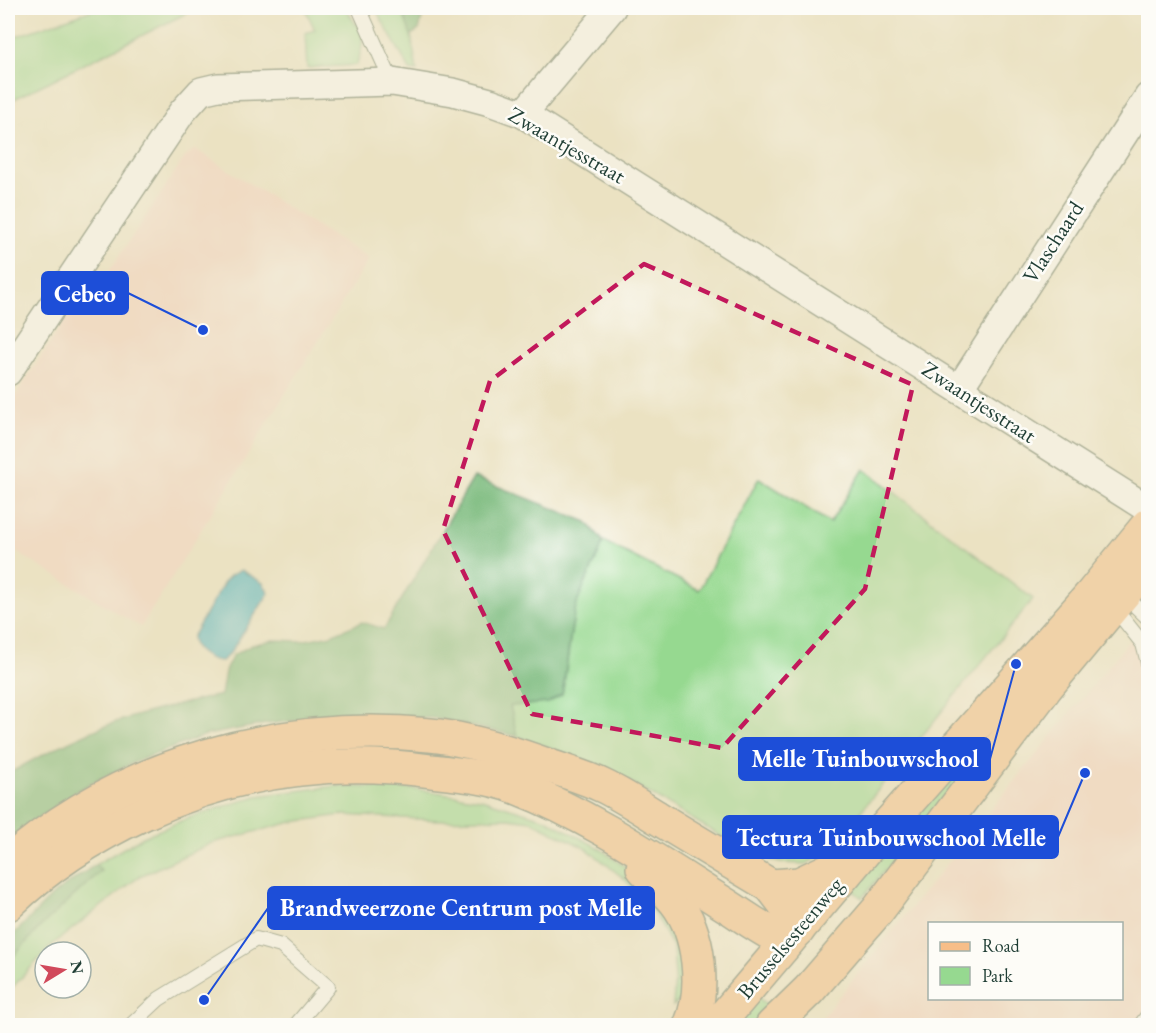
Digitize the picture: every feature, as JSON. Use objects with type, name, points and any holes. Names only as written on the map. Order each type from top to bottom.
[{"type":"main road","name":"Brusselsesteenweg","points":[[773,1025],[809,990],[878,910],[1047,686],[1110,598],[1149,525]]},
{"type":"main road","name":"Brusselsesteenweg","points":[[716,1026],[796,938],[861,855],[1110,598],[1149,564]]},
{"type":"main road","points":[[8,863],[27,846],[87,805],[145,778],[211,754],[250,745],[343,732],[430,735],[513,752],[603,785],[771,886],[784,903],[796,938],[798,976],[773,1025]]},
{"type":"main road","points":[[8,904],[30,883],[96,838],[169,802],[244,778],[298,769],[334,766],[396,766],[464,775],[514,787],[611,833],[796,938],[831,934],[878,910]]},
{"type":"main road","points":[[611,833],[676,903],[693,934],[700,974],[690,1026]]},
{"type":"main road","points":[[771,886],[800,884],[861,855]]},
{"type":"street","points":[[523,114],[612,8]]},
{"type":"street","name":"Zwaantjesstraat","points":[[8,372],[182,112],[201,91],[218,87],[393,82],[453,92],[523,114],[1149,509]]},
{"type":"street","name":"Vlaschaard","points":[[959,389],[1149,97]]},
{"type":"lane","points":[[359,8],[393,82]]},
{"type":"lane","points":[[1110,598],[1149,618]]},
{"type":"lane","points":[[1110,598],[1143,644],[1149,663]]},
{"type":"lane","points":[[130,1026],[159,999],[256,939],[281,946],[328,987],[295,1026]]},
{"type":"lane","points":[[1140,1026],[1149,1016]]},
{"type":"highlighted area","points":[[644,264],[913,385],[865,589],[722,748],[532,714],[443,530],[490,381]]},
{"type":"shaded area","points":[[195,149],[369,259],[141,627],[8,547],[8,407],[71,311],[92,297],[185,157]]},
{"type":"shaded area","points":[[1148,617],[1148,1025],[815,1026]]},
{"type":"green space","points":[[98,8],[197,8],[8,102],[8,39]]},
{"type":"green space","points":[[305,8],[346,8],[356,25],[359,23],[362,34],[361,50],[356,65],[307,68],[305,33],[315,30]]},
{"type":"green space","points":[[375,8],[401,8],[411,35],[417,71],[410,70]]},
{"type":"green space","points":[[401,8],[423,8],[424,10],[419,30],[411,35]]},
{"type":"green space","points":[[864,469],[1033,599],[827,853],[806,864],[780,863],[749,853],[610,770],[517,736],[510,706],[548,703],[562,694],[575,610],[603,541],[699,590],[759,478],[830,523]]},
{"type":"green space","points":[[474,477],[587,522],[603,541],[575,610],[562,694],[548,703],[510,706],[517,736],[433,718],[342,715],[266,724],[206,735],[137,761],[78,790],[8,840],[8,774],[20,767],[99,728],[153,711],[221,695],[225,671],[233,655],[252,645],[273,640],[301,641],[331,635],[362,622],[384,629]]},
{"type":"green space","points":[[1061,637],[959,780],[862,898],[846,885]]},
{"type":"green space","points":[[336,786],[415,789],[481,799],[546,819],[599,848],[643,880],[672,915],[687,962],[683,998],[673,1006],[675,977],[673,946],[648,903],[622,877],[587,849],[531,821],[508,818],[439,820],[342,815],[292,822],[212,843],[140,876],[58,940],[33,940],[33,965],[8,992],[8,962],[41,926],[101,871],[95,865],[141,838],[188,818],[257,796]]},
{"type":"green space","points":[[95,865],[101,871],[41,926],[8,962],[8,940],[55,893]]},
{"type":"green space","points":[[756,995],[769,1007],[753,1025],[725,1026]]},
{"type":"water","points":[[241,570],[263,583],[269,593],[230,653],[222,661],[212,659],[198,651],[192,637],[225,581]]},
{"type":"place","name":"Cebeo","points":[[203,330]]},
{"type":"place","name":"Melle Tuinbouwschool","points":[[1016,664]]},
{"type":"place","name":"Tectura Tuinbouwschool Melle","points":[[1085,773]]},
{"type":"place","name":"Brandweerzone Centrum post Melle","points":[[204,1000]]}]
